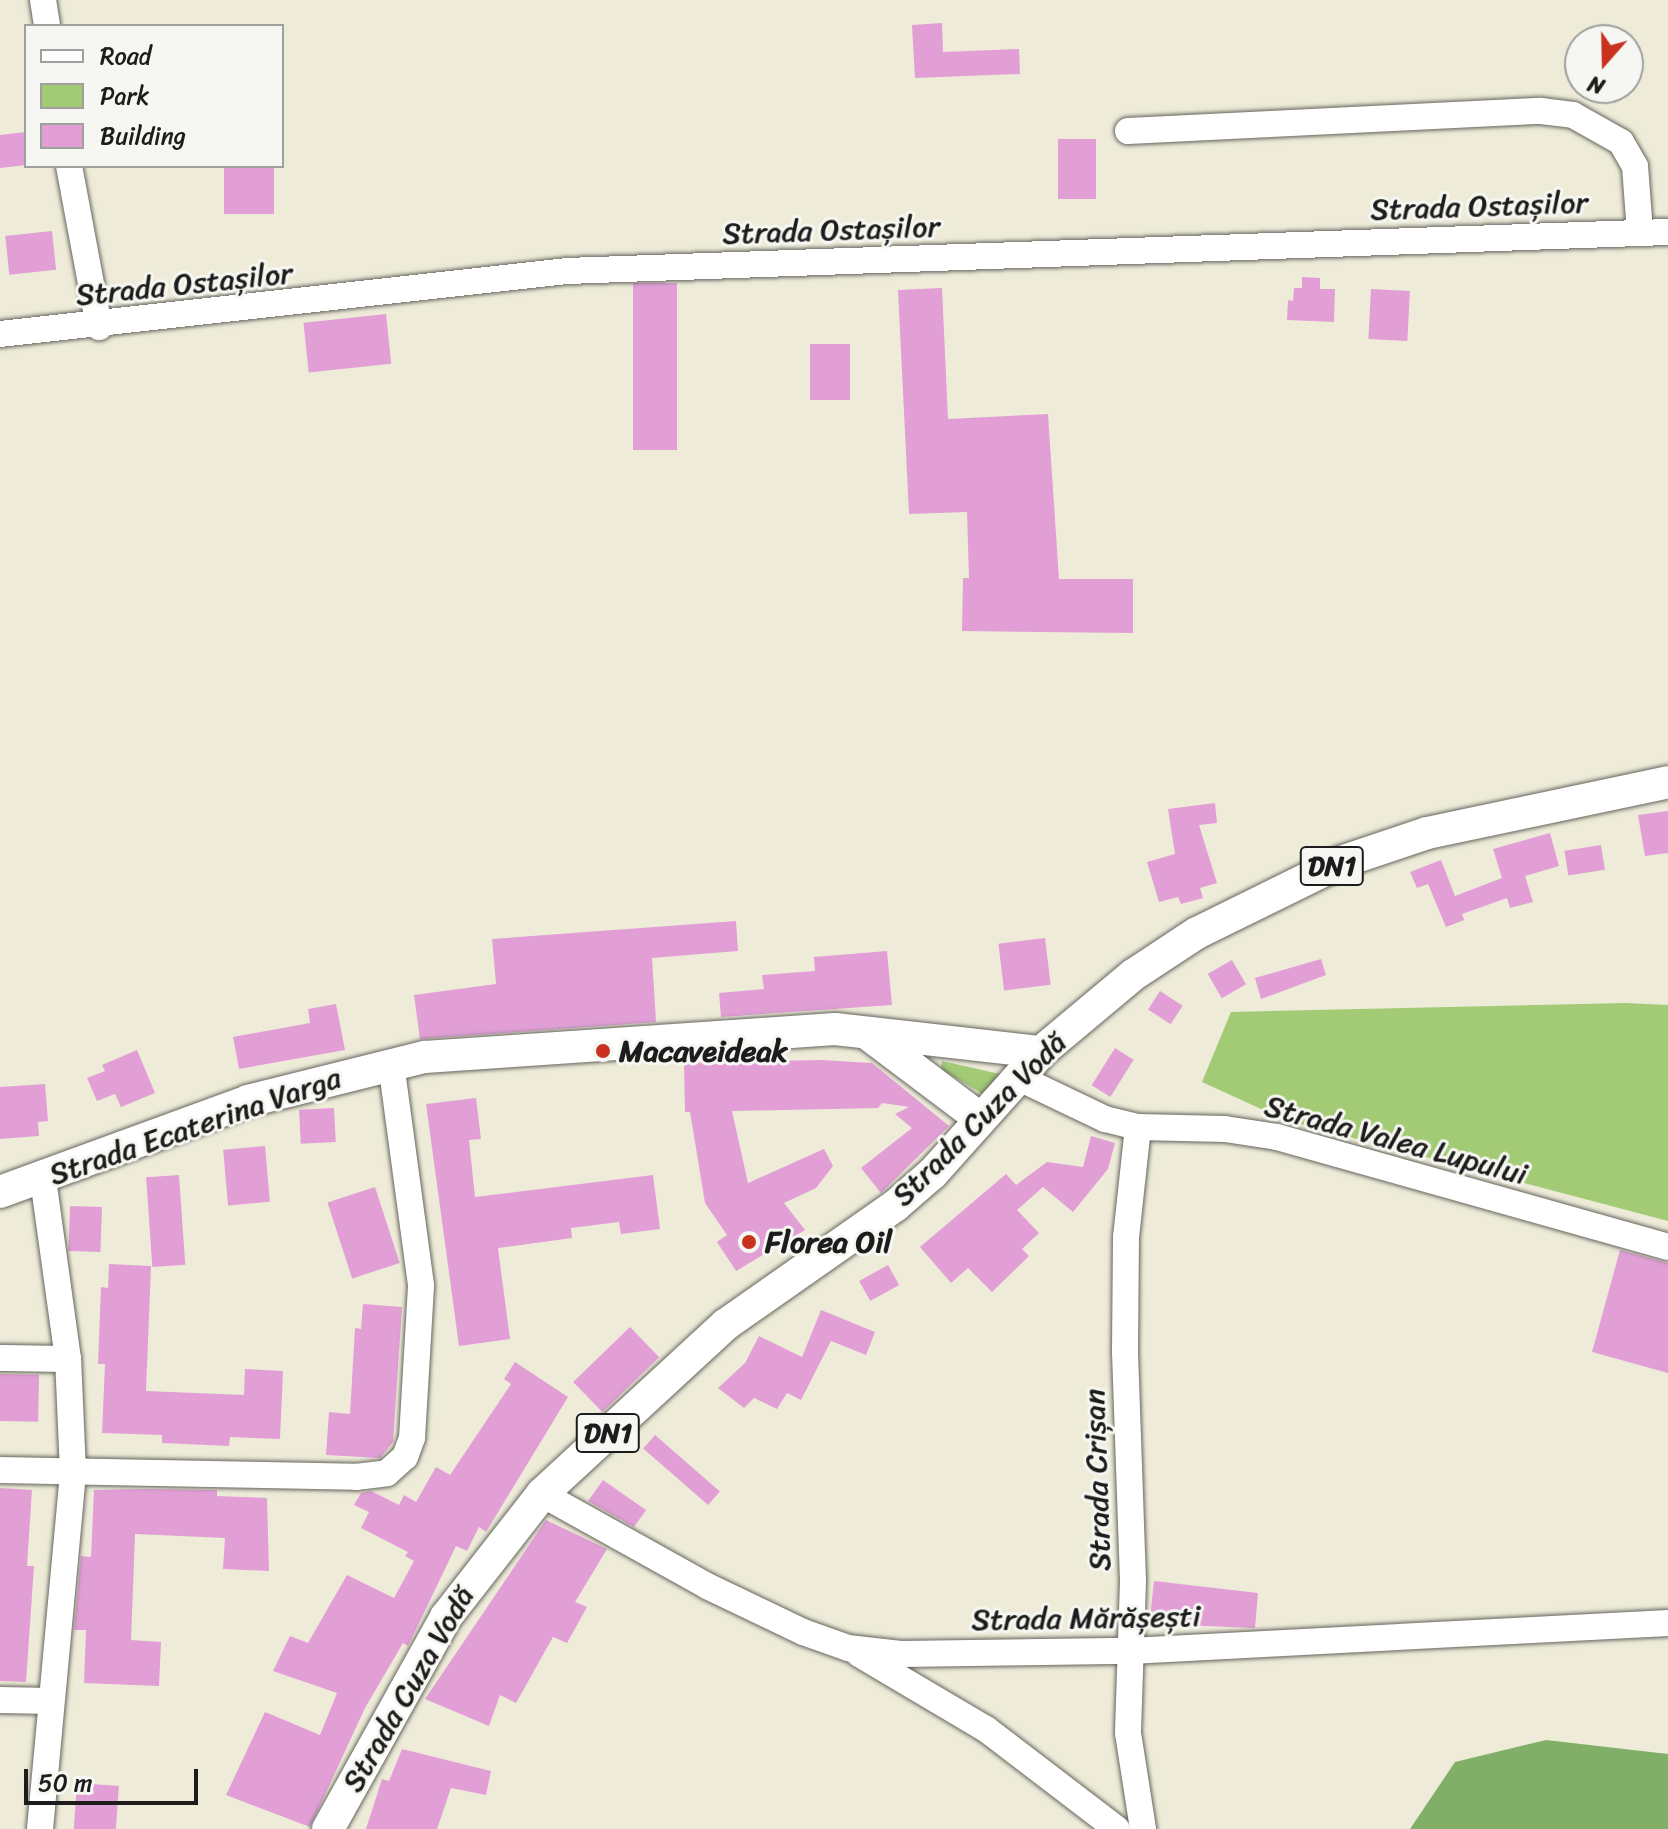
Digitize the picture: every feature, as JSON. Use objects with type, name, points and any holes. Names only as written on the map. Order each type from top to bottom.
[{"type":"main road","name":"Strada Cuza Vodă","points":[[328,1829],[446,1617],[542,1494],[725,1325],[895,1206],[981,1119],[1041,1052],[1133,975],[1197,933],[1341,862],[1455,826],[1668,782]]},
{"type":"main road","name":"Strada Ecaterina Varga","points":[[0,1192],[248,1101],[391,1063],[471,1051],[835,1029],[1041,1052]]},
{"type":"main road","points":[[868,1034],[981,1119]]},
{"type":"street","points":[[43,0],[47,24]]},
{"type":"street","points":[[1128,131],[1541,111],[1573,115],[1621,142],[1635,166],[1640,233]]},
{"type":"street","points":[[69,168],[99,327]]},
{"type":"street","name":"Strada Ostașilor","points":[[0,334],[99,327],[567,271],[1668,232]]},
{"type":"street","points":[[0,1470],[356,1477],[387,1473],[405,1457],[412,1438],[421,1285],[391,1063]]},
{"type":"street","name":"Strada Valea Lupului","points":[[1017,1077],[1071,1105],[1138,1127],[1225,1129],[1277,1137],[1668,1247]]},
{"type":"street","name":"Strada Crișan","points":[[1138,1127],[1126,1237],[1128,1733],[1143,1829]]},
{"type":"street","points":[[40,1829],[73,1472],[68,1359],[43,1178]]},
{"type":"street","points":[[0,1358],[68,1359]]},
{"type":"street","name":"Strada Mărășești","points":[[542,1494],[707,1586],[848,1648],[901,1654],[1130,1651],[1668,1623]]},
{"type":"street","points":[[848,1648],[986,1729],[1117,1829]]},
{"type":"street","points":[[0,1700],[51,1701]]},
{"type":"green space","points":[[1626,1003],[1668,1005],[1668,1221],[1285,1120],[1202,1082],[1231,1012]]},
{"type":"green space","points":[[942,1061],[1000,1074],[986,1096],[941,1069]]},
{"type":"green space","points":[[1546,1740],[1668,1754],[1668,1829],[1410,1829],[1455,1762]]},
{"type":"building","points":[[942,23],[943,52],[1019,49],[1020,74],[915,78],[912,25]]},
{"type":"building","points":[[24,132],[24,165],[0,168],[0,135]]},
{"type":"building","points":[[1058,139],[1096,139],[1096,199],[1058,199]]},
{"type":"building","points":[[224,168],[274,168],[274,214],[224,214]]},
{"type":"building","points":[[52,231],[56,270],[9,275],[5,236]]},
{"type":"building","points":[[1302,277],[1320,278],[1320,289],[1335,289],[1334,322],[1287,320],[1288,300],[1293,301],[1294,288],[1302,288]]},
{"type":"building","points":[[633,283],[677,283],[677,450],[633,450]]},
{"type":"building","points":[[942,288],[948,419],[1048,414],[1059,579],[1133,579],[1133,633],[962,631],[963,578],[969,578],[967,512],[909,514],[898,290]]},
{"type":"building","points":[[1371,289],[1410,291],[1407,341],[1368,339]]},
{"type":"building","points":[[386,314],[391,364],[309,372],[303,323]]},
{"type":"building","points":[[810,344],[850,344],[850,400],[810,400]]},
{"type":"building","points":[[1215,803],[1217,823],[1199,825],[1217,883],[1200,888],[1203,898],[1181,904],[1178,897],[1159,902],[1147,862],[1175,854],[1168,809]]},
{"type":"building","points":[[1668,811],[1668,853],[1645,856],[1638,815]]},
{"type":"building","points":[[1550,833],[1559,866],[1525,876],[1533,902],[1510,908],[1507,898],[1462,914],[1464,920],[1446,927],[1428,884],[1417,888],[1410,872],[1441,860],[1455,896],[1502,878],[1493,849]]},
{"type":"building","points":[[1601,845],[1605,870],[1568,875],[1564,851]]},
{"type":"building","points":[[736,921],[738,951],[652,958],[656,1022],[420,1039],[414,995],[496,984],[492,939]]},
{"type":"building","points":[[1045,938],[1051,985],[1004,990],[998,944]]},
{"type":"building","points":[[887,951],[892,1005],[721,1017],[719,993],[764,989],[762,975],[815,971],[814,957]]},
{"type":"building","points":[[1321,959],[1326,975],[1261,999],[1255,978]]},
{"type":"building","points":[[1232,960],[1246,984],[1222,998],[1208,974]]},
{"type":"building","points":[[1160,991],[1183,1006],[1171,1024],[1148,1009]]},
{"type":"building","points":[[336,1004],[345,1050],[239,1069],[233,1037],[310,1023],[308,1009]]},
{"type":"building","points":[[1115,1048],[1134,1060],[1110,1097],[1092,1085]]},
{"type":"building","points":[[137,1050],[155,1093],[121,1107],[115,1094],[97,1101],[87,1078],[105,1071],[102,1065]]},
{"type":"building","points":[[820,1060],[872,1063],[949,1126],[881,1193],[861,1168],[912,1128],[895,1114],[909,1107],[882,1103],[878,1108],[732,1111],[748,1183],[824,1149],[833,1166],[816,1188],[784,1203],[805,1230],[736,1271],[717,1242],[727,1235],[705,1203],[690,1112],[685,1112],[684,1063]]},
{"type":"building","points":[[45,1084],[48,1121],[38,1122],[39,1136],[0,1139],[0,1087]]},
{"type":"building","points":[[476,1098],[481,1139],[469,1140],[475,1197],[653,1175],[660,1229],[621,1234],[619,1222],[571,1228],[572,1238],[498,1248],[510,1339],[459,1346],[426,1104]]},
{"type":"building","points":[[334,1108],[336,1142],[301,1144],[299,1110]]},
{"type":"building","points":[[1091,1136],[1115,1143],[1108,1169],[1073,1212],[1043,1187],[1017,1210],[1039,1233],[1022,1249],[1029,1256],[992,1292],[968,1268],[951,1283],[920,1247],[1006,1174],[1016,1185],[1047,1162],[1083,1167]]},
{"type":"building","points":[[265,1146],[270,1202],[228,1205],[223,1150]]},
{"type":"building","points":[[179,1175],[185,1265],[152,1267],[146,1177]]},
{"type":"building","points":[[375,1187],[400,1263],[352,1279],[327,1202]]},
{"type":"building","points":[[70,1206],[102,1207],[100,1252],[68,1251]]},
{"type":"building","points":[[1620,1250],[1668,1263],[1668,1373],[1592,1352]]},
{"type":"building","points":[[109,1264],[151,1266],[146,1391],[244,1395],[245,1369],[283,1371],[280,1439],[230,1437],[229,1446],[162,1443],[162,1435],[102,1433],[105,1364],[98,1364],[101,1287],[108,1288]]},
{"type":"building","points":[[888,1265],[899,1285],[870,1301],[859,1281]]},
{"type":"building","points":[[363,1304],[402,1307],[393,1442],[380,1458],[326,1455],[329,1412],[350,1414],[355,1328],[361,1329]]},
{"type":"building","points":[[821,1310],[875,1332],[866,1355],[831,1341],[801,1400],[787,1393],[777,1409],[754,1398],[744,1408],[718,1388],[745,1363],[759,1336],[802,1357]]},
{"type":"building","points":[[630,1327],[659,1357],[602,1412],[573,1382]]},
{"type":"building","points":[[515,1362],[568,1397],[486,1532],[479,1527],[467,1551],[456,1546],[408,1646],[403,1643],[365,1708],[310,1827],[226,1795],[265,1712],[320,1735],[337,1693],[273,1671],[290,1636],[308,1643],[347,1575],[394,1598],[414,1561],[405,1556],[408,1552],[361,1528],[369,1512],[354,1505],[361,1493],[371,1491],[399,1505],[404,1495],[416,1502],[436,1467],[450,1475],[511,1384],[504,1379]]},
{"type":"building","points":[[0,1374],[39,1375],[38,1422],[0,1421]]},
{"type":"building","points":[[655,1435],[720,1491],[708,1505],[643,1449]]},
{"type":"building","points":[[603,1480],[646,1510],[634,1527],[588,1501]]},
{"type":"building","points":[[0,1488],[32,1490],[27,1566],[34,1566],[26,1682],[0,1681]]},
{"type":"building","points":[[94,1490],[217,1490],[217,1496],[267,1498],[269,1571],[223,1569],[225,1538],[135,1534],[131,1640],[161,1642],[159,1686],[84,1683],[86,1630],[74,1630],[81,1556],[91,1557]]},
{"type":"building","points":[[546,1520],[607,1549],[575,1602],[587,1607],[567,1643],[553,1637],[516,1703],[500,1695],[489,1726],[425,1699]]},
{"type":"building","points":[[1154,1581],[1258,1593],[1255,1628],[1157,1624],[1150,1618]]},
{"type":"building","points":[[402,1749],[491,1771],[486,1795],[451,1788],[437,1829],[366,1829],[382,1779],[389,1781]]},
{"type":"building","points":[[77,1783],[119,1786],[116,1829],[74,1829]]},
{"type":"place","name":"Macaveideak","points":[[603,1051]]},
{"type":"place","name":"Florea Oil","points":[[749,1242]]}]
